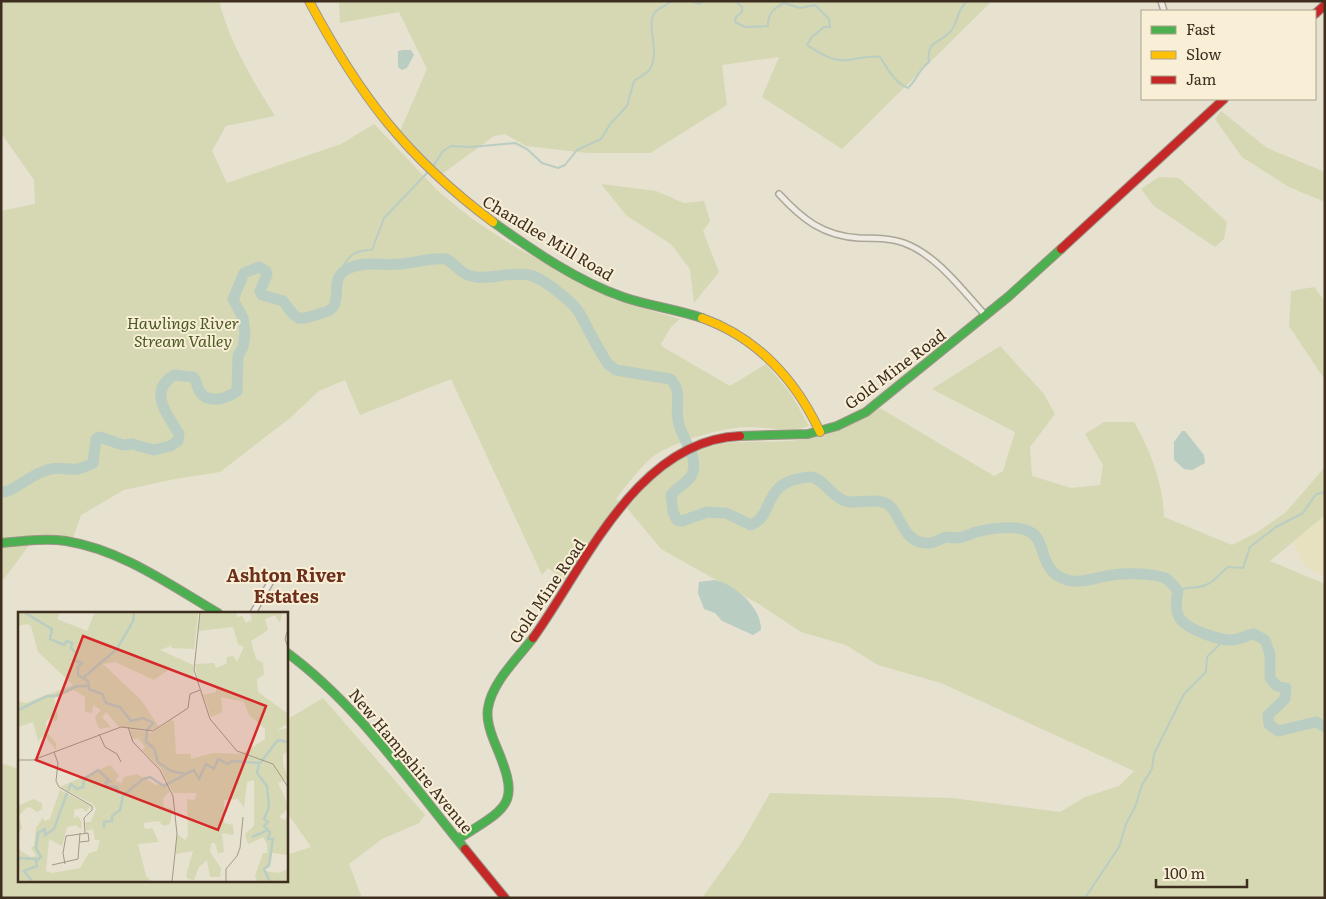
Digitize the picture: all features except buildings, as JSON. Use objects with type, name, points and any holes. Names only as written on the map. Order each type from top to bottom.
[{"type":"street","name":"Chandlee Mill Road","points":[[309,1],[332,46],[357,87],[390,130],[434,176],[490,221],[597,285],[633,300],[705,318],[749,340],[770,357],[790,379],[808,405],[820,432]]},
{"type":"street","name":"Gold Mine Road","points":[[458,839],[500,810],[509,795],[505,768],[486,718],[486,706],[491,696],[625,504],[652,473],[683,450],[698,444],[728,436],[785,436],[820,432],[848,422],[870,409],[986,316],[1223,100]]},
{"type":"street","points":[[778,194],[804,220],[826,232],[846,237],[888,239],[917,249],[940,268],[986,316]]},
{"type":"street","points":[[1,543],[54,540],[86,546],[132,564],[216,612]]},
{"type":"street","points":[[254,612],[271,581]]},
{"type":"street","name":"New Hampshire Avenue","points":[[288,653],[316,674],[341,698],[506,898]]},
{"type":"shaded area","points":[[411,50],[414,55],[407,68],[402,70],[398,67],[398,51]]},
{"type":"shaded area","points":[[1182,431],[1185,431],[1204,455],[1205,463],[1192,470],[1184,469],[1174,460],[1174,442]]},
{"type":"shaded area","points":[[1325,515],[1325,577],[1303,564],[1294,542]]},
{"type":"shaded area","points":[[714,580],[730,586],[746,598],[757,613],[761,630],[753,635],[722,621],[715,613],[704,609],[698,593],[699,582]]},
{"type":"green space","name":"Hawlings River Stream Valley","points":[[1,1],[219,1],[235,47],[275,116],[226,126],[212,151],[227,183],[341,144],[374,124],[440,193],[471,218],[510,244],[614,300],[680,319],[671,327],[661,344],[663,347],[730,386],[766,364],[791,394],[809,426],[794,429],[748,427],[725,430],[684,441],[660,452],[642,467],[616,499],[621,503],[567,581],[548,568],[542,575],[451,379],[360,415],[345,380],[319,391],[290,418],[220,472],[124,490],[81,515],[73,538],[36,536],[1,583],[1,211],[35,204],[34,180],[1,133]]},
{"type":"green space","points":[[339,1],[992,1],[842,149],[762,97],[779,57],[722,65],[727,105],[650,153],[587,153],[526,146],[505,134],[494,136],[442,174],[400,131],[427,69],[399,12],[340,23]]},
{"type":"green space","points":[[1221,111],[1267,148],[1325,172],[1325,202],[1289,187],[1242,157],[1215,119]]},
{"type":"green space","points":[[1159,177],[1179,178],[1227,222],[1224,239],[1215,247],[1154,206],[1141,189]]},
{"type":"green space","points":[[601,184],[656,191],[684,203],[704,201],[710,221],[703,231],[719,272],[694,303],[690,269],[671,244],[627,216]]},
{"type":"green space","points":[[1314,287],[1325,301],[1325,380],[1289,326],[1291,291]]},
{"type":"green space","points":[[1000,346],[1044,394],[1055,414],[1030,447],[1032,476],[1071,488],[1100,485],[1103,465],[1085,434],[1104,422],[1134,422],[1146,445],[1159,480],[1164,517],[1232,545],[1256,533],[1285,513],[1325,467],[1325,515],[1270,561],[1325,584],[1325,898],[702,898],[741,844],[770,793],[952,798],[1060,812],[1085,797],[1119,786],[1134,771],[941,683],[878,665],[846,645],[801,632],[757,603],[661,549],[627,508],[654,478],[670,465],[702,449],[729,443],[799,440],[821,436],[851,425],[880,408],[994,476],[1003,471],[1015,432],[932,389]]},
{"type":"green space","points":[[323,698],[425,815],[419,823],[382,839],[349,864],[362,898],[1,898],[1,763],[18,769],[18,882],[288,882],[288,854],[311,847],[288,814],[288,719]]},
{"type":"waterway","points":[[432,168],[443,151],[451,146],[471,147],[515,143],[527,149],[542,163],[558,168],[565,165],[577,150],[601,139],[611,123],[627,106],[634,81],[649,71],[653,62],[652,18],[655,12],[672,1]]},
{"type":"waterway","points":[[691,1],[699,4],[704,1]]},
{"type":"waterway","points":[[735,1],[742,7],[742,12],[736,17],[735,22],[745,27],[768,26],[772,12],[784,3],[800,8],[815,5],[829,19],[830,27],[824,27],[812,37],[807,45],[836,59],[850,60],[870,56],[880,57],[895,79],[908,88],[929,62],[931,46],[953,29],[961,9],[967,1]]},
{"type":"waterway","points":[[340,275],[351,256],[360,251],[372,250],[384,218],[429,171]]},
{"type":"waterway","points":[[1,492],[8,491],[47,470],[59,468],[79,469],[93,463],[96,439],[100,437],[123,445],[132,444],[154,450],[170,446],[178,441],[179,434],[165,411],[161,396],[166,382],[174,375],[193,377],[201,393],[210,399],[227,397],[237,391],[238,356],[243,347],[245,334],[243,318],[233,299],[244,273],[259,267],[266,271],[267,275],[260,291],[262,295],[283,301],[295,316],[301,318],[332,309],[335,303],[339,278],[342,273],[354,266],[446,259],[471,276],[484,277],[521,274],[542,280],[577,309],[608,364],[616,370],[670,379],[676,388],[678,398],[677,414],[679,426],[691,452],[694,465],[689,479],[671,495],[673,512],[677,520],[682,521],[707,512],[726,513],[751,525],[764,514],[776,491],[783,485],[793,480],[809,477],[818,480],[845,501],[885,503],[894,511],[908,535],[920,542],[931,543],[947,537],[958,538],[997,528],[1019,528],[1026,530],[1036,537],[1047,564],[1058,576],[1072,581],[1124,574],[1159,576],[1171,582],[1178,591],[1176,600],[1178,614],[1180,619],[1190,627],[1218,638],[1234,640],[1254,634],[1265,640],[1270,654],[1270,678],[1277,686],[1286,688],[1285,699],[1268,715],[1269,724],[1278,731],[1316,722],[1325,727]]},
{"type":"waterway","points":[[1178,591],[1206,585],[1228,567],[1243,568],[1250,547],[1276,527],[1303,513],[1316,494],[1325,492]]},
{"type":"waterway","points":[[1085,898],[1119,847],[1142,785],[1152,769],[1154,754],[1184,694],[1206,672],[1207,657],[1225,639]]},
{"type":"traffic: fast","points":[[493,222],[555,264],[606,290],[633,300],[702,318]]},
{"type":"traffic: fast","points":[[740,436],[808,434],[837,426],[866,412],[1008,297],[1061,249]]},
{"type":"traffic: fast","points":[[1,543],[34,540],[66,541],[107,552],[164,580],[216,612]]},
{"type":"traffic: fast","points":[[458,839],[490,818],[500,810],[506,801],[509,791],[507,778],[490,729],[488,708],[490,698],[500,680],[533,638]]},
{"type":"traffic: fast","points":[[288,654],[336,695],[359,719],[465,849]]},
{"type":"traffic: slow","points":[[309,1],[347,66],[388,123],[435,174],[493,222]]},
{"type":"traffic: slow","points":[[702,318],[722,326],[741,337],[773,363],[799,395],[820,432]]},
{"type":"traffic: jam","points":[[1316,13],[1325,5]]},
{"type":"traffic: jam","points":[[1061,249],[1223,100]]},
{"type":"traffic: jam","points":[[533,638],[594,544],[617,512],[643,483],[672,459],[704,443],[740,436]]},
{"type":"traffic: jam","points":[[465,849],[505,898]]},
{"type":"district","name":"Ashton River Estates","points":[[286,586]]}]
